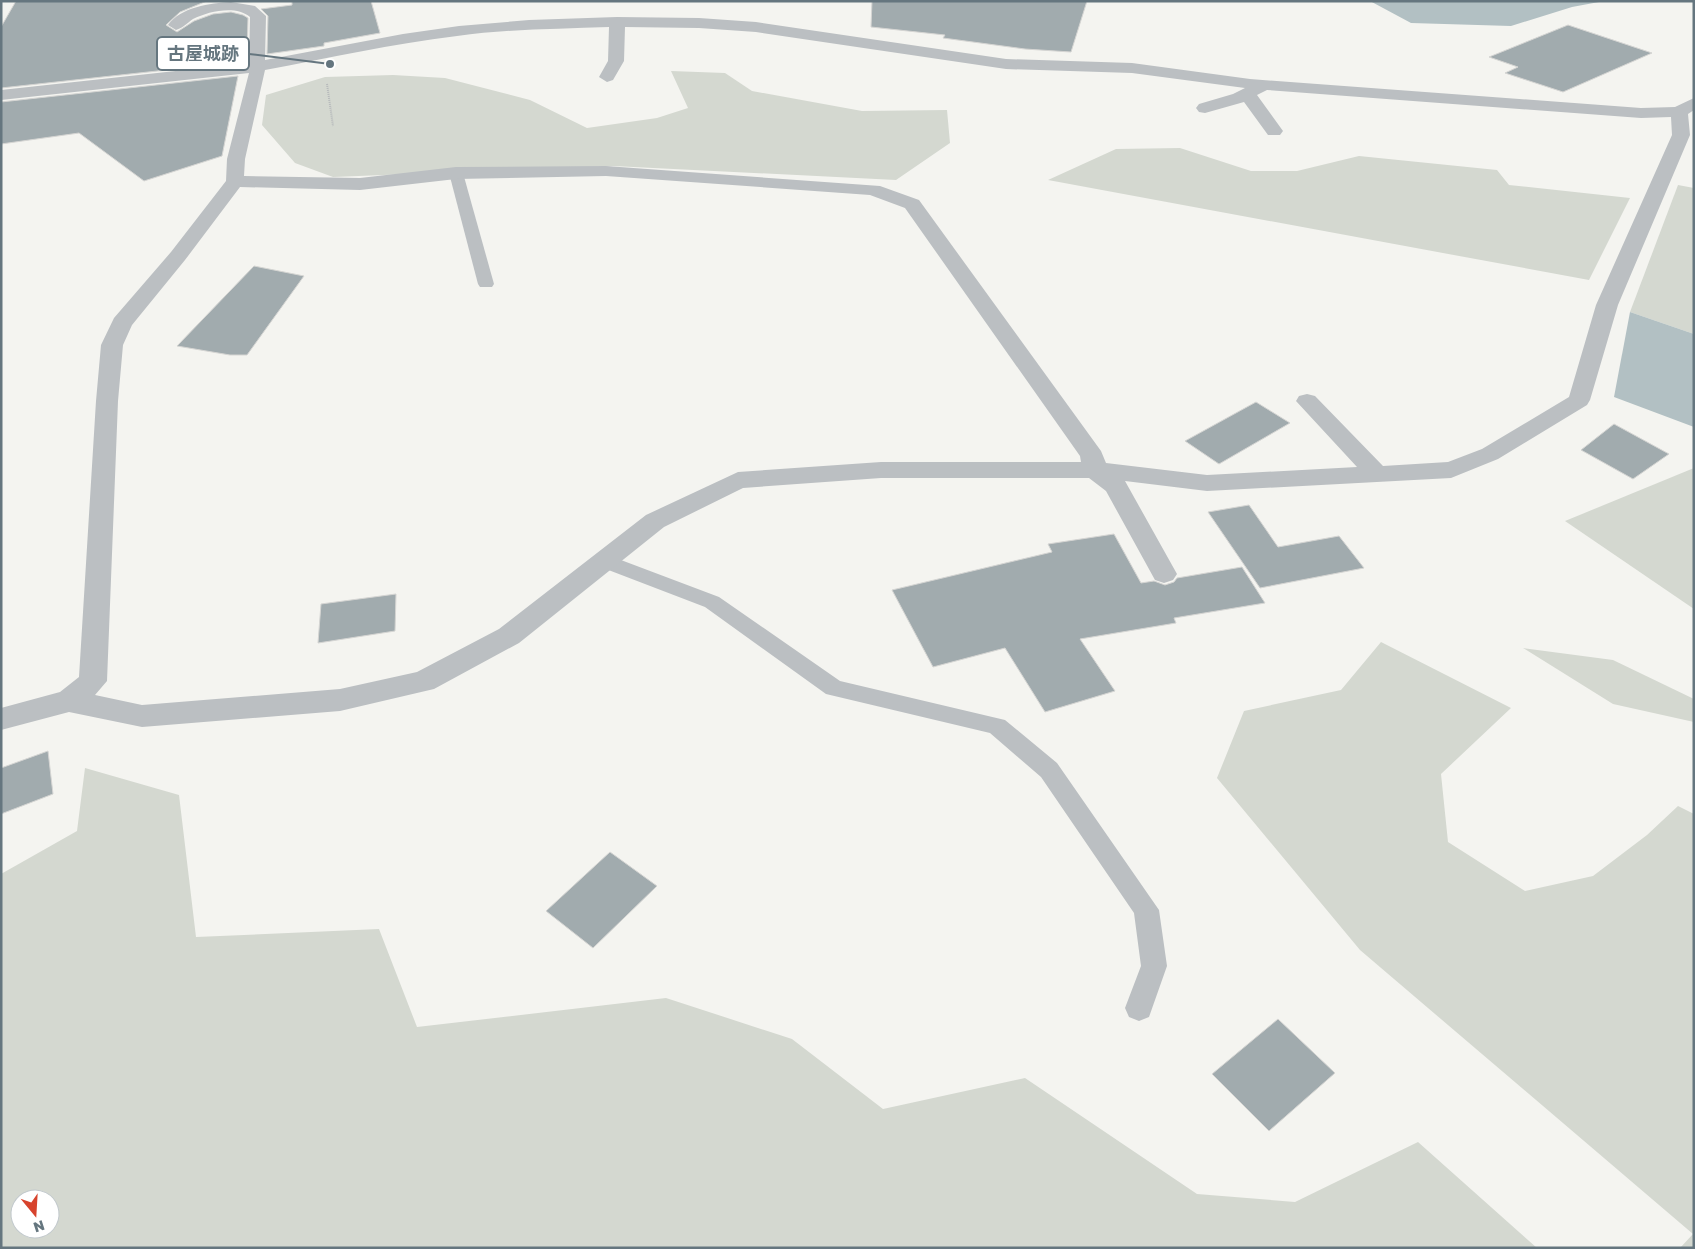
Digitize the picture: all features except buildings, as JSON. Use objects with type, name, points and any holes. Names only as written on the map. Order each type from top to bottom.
[{"type":"street","points":[[1,718],[69,701],[93,682],[107,401],[112,345],[122,322],[178,256],[235,181],[236,159],[257,72],[259,48],[258,16],[248,8],[227,6],[207,9],[182,17],[176,25]]},
{"type":"street","points":[[607,77],[616,61],[617,22]]},
{"type":"street","points":[[1,94],[256,67],[319,54],[459,31],[528,25],[617,22],[699,23],[756,27],[1006,64],[1132,68],[1264,85],[1641,113],[1686,108],[1681,135],[1607,305],[1579,400],[1490,454],[1452,470],[1207,483],[1095,470],[881,470],[738,480],[655,521],[509,636],[424,681],[340,700],[142,716],[69,701]]},
{"type":"street","points":[[1206,108],[1247,94],[1264,85]]},
{"type":"street","points":[[1247,94],[1274,131]]},
{"type":"street","points":[[235,181],[360,184],[456,173],[606,171],[873,190],[912,204],[1092,456],[1095,470],[1116,486],[1164,574]]},
{"type":"street","points":[[1307,402],[1377,474]]},
{"type":"lane","points":[[456,173],[486,284]]},
{"type":"lane","points":[[605,561],[712,602],[834,688],[997,726],[1050,770],[1146,910],[1154,966],[1139,1008]]},
{"type":"path","points":[[319,54],[328,88],[333,126]]},
{"type":"shaded area","points":[[1370,1],[1599,2],[1572,7],[1511,26],[1411,23]]},
{"type":"shaded area","points":[[671,71],[725,73],[752,91],[862,111],[947,110],[950,143],[896,180],[613,166],[333,177],[295,163],[262,125],[266,95],[325,77],[393,75],[445,78],[530,100],[587,128],[657,118],[688,108]]},
{"type":"shaded area","points":[[1180,148],[1251,171],[1297,171],[1359,156],[1497,170],[1509,185],[1630,198],[1589,280],[1048,180],[1116,149]]},
{"type":"shaded area","points":[[1678,185],[1694,188],[1694,334],[1630,312]]},
{"type":"shaded area","points":[[1630,312],[1694,334],[1694,427],[1614,397]]},
{"type":"shaded area","points":[[1694,468],[1694,609],[1565,521]]},
{"type":"shaded area","points":[[1381,642],[1511,708],[1441,774],[1448,842],[1525,891],[1593,876],[1647,835],[1678,806],[1694,814],[1694,1248],[1680,1248],[1693,1234],[1360,950],[1217,778],[1244,711],[1341,690]]},
{"type":"shaded area","points":[[1523,648],[1613,660],[1694,699],[1694,722],[1613,704]]},
{"type":"shaded area","points":[[85,768],[179,795],[196,937],[379,929],[417,1027],[666,998],[792,1039],[883,1109],[1025,1078],[1197,1194],[1295,1202],[1418,1142],[1537,1248],[1,1248],[1,874],[77,831]]},
{"type":"place","name":"古屋城跡","points":[[330,64]]}]
